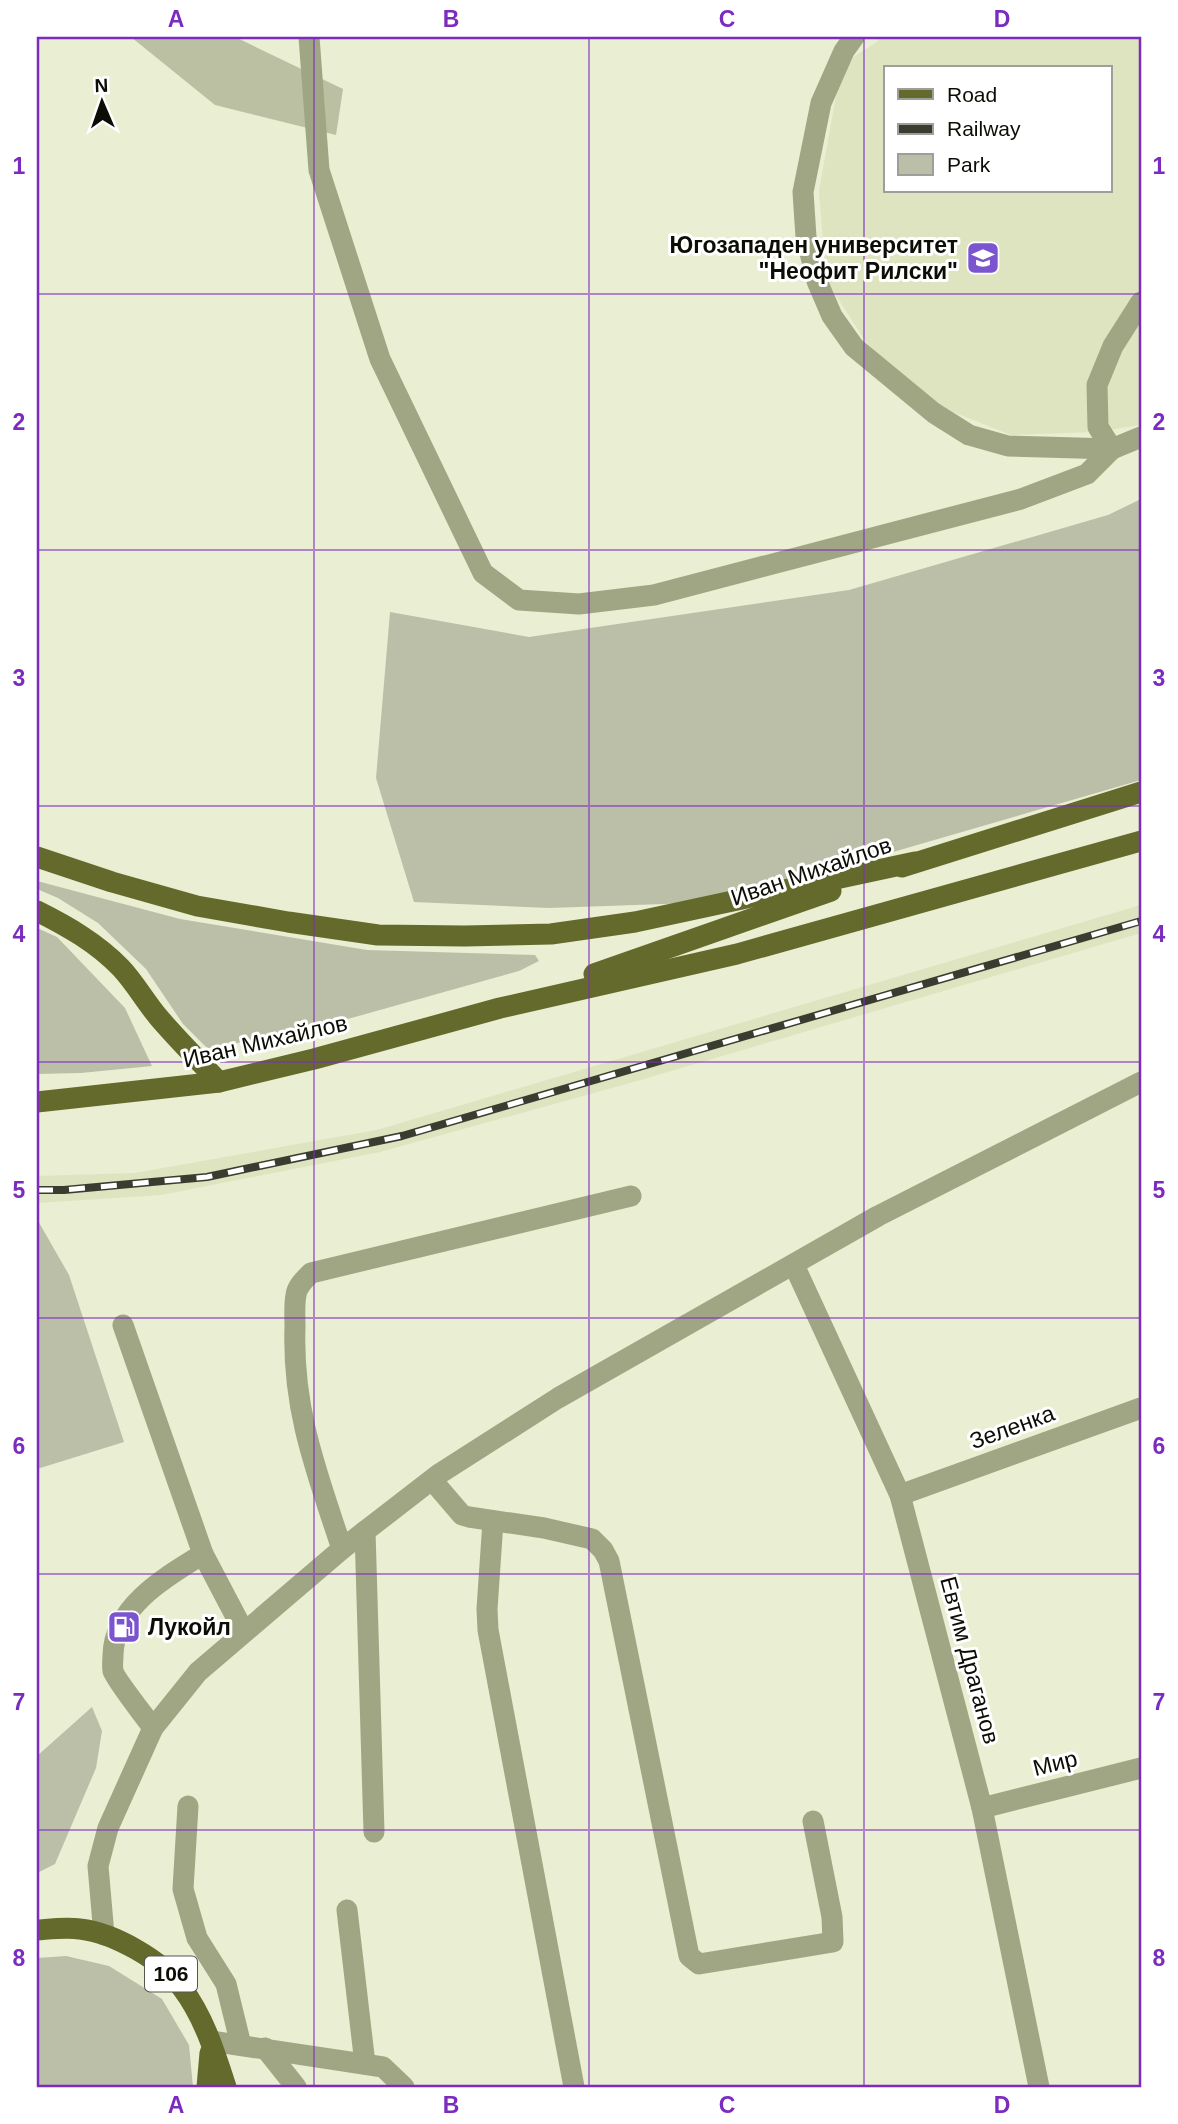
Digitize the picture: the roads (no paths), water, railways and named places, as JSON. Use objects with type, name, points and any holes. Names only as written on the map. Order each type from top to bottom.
[{"type":"main road","name":"Иван Михайлов","points":[[500,1007],[915,862],[1141,792]]},
{"type":"main road","name":"Иван Михайлов","points":[[37,1102],[219,1082],[314,1059],[500,1007],[737,954],[1141,841]]},
{"type":"main road","points":[[37,857],[197,906],[378,935],[465,936],[551,934],[635,922],[915,862]]},
{"type":"main road","points":[[37,911],[73,930],[121,967],[158,1017],[219,1082]]},
{"type":"main road","name":"106","points":[[37,1930],[82,1929],[104,1935],[168,1971],[183,1989],[211,2040]]},
{"type":"main road","points":[[207,2087],[211,2040]]},
{"type":"main road","points":[[211,2040],[226,2087]]},
{"type":"street","points":[[309,37],[318,170],[380,359],[482,573],[519,600],[579,604],[654,596],[1021,499],[1087,474],[1112,449],[1141,437]]},
{"type":"street","points":[[854,37],[844,51],[821,103],[803,192],[806,237],[817,281],[832,316],[854,347],[934,413],[969,435],[1008,446],[1112,449]]},
{"type":"street","points":[[1112,449],[1098,427],[1097,385],[1113,346],[1141,302]]},
{"type":"street","points":[[104,1935],[98,1866],[108,1828],[153,1728],[198,1672],[342,1549],[432,1480],[558,1398],[890,1210],[1141,1083]]},
{"type":"street","points":[[342,1549],[307,1443],[296,1388],[296,1293],[302,1283],[311,1273],[631,1196]]},
{"type":"street","name":"Евтим Драганов","points":[[794,1265],[900,1495],[982,1808],[1039,2087]]},
{"type":"street","points":[[123,1325],[203,1554],[244,1632]]},
{"type":"street","name":"Зеленка","points":[[900,1495],[1141,1408]]},
{"type":"street","points":[[432,1480],[462,1515],[593,1539],[609,1561],[689,1956],[699,1964],[833,1942],[832,1917],[813,1821]]},
{"type":"street","points":[[493,1521],[488,1630],[575,2087]]},
{"type":"street","points":[[365,1531],[374,1832]]},
{"type":"street","points":[[153,1728],[113,1672],[113,1648],[120,1623],[164,1577],[203,1554]]},
{"type":"street","name":"Мир","points":[[982,1808],[1141,1768]]},
{"type":"street","points":[[188,1806],[183,1889],[197,1938],[226,1984],[240,2045]]},
{"type":"street","points":[[347,1910],[365,2064]]},
{"type":"street","points":[[211,2040],[383,2067],[404,2087]]},
{"type":"street","points":[[265,2048],[296,2087]]},
{"type":"railway","points":[[37,1190],[207,1177],[402,1136],[1141,921]]},
{"type":"place","name":"Югозападен университет \"Неофит Рилски\"","points":[[983,258]]},
{"type":"place","name":"Лукойл","points":[[124,1627]]}]
